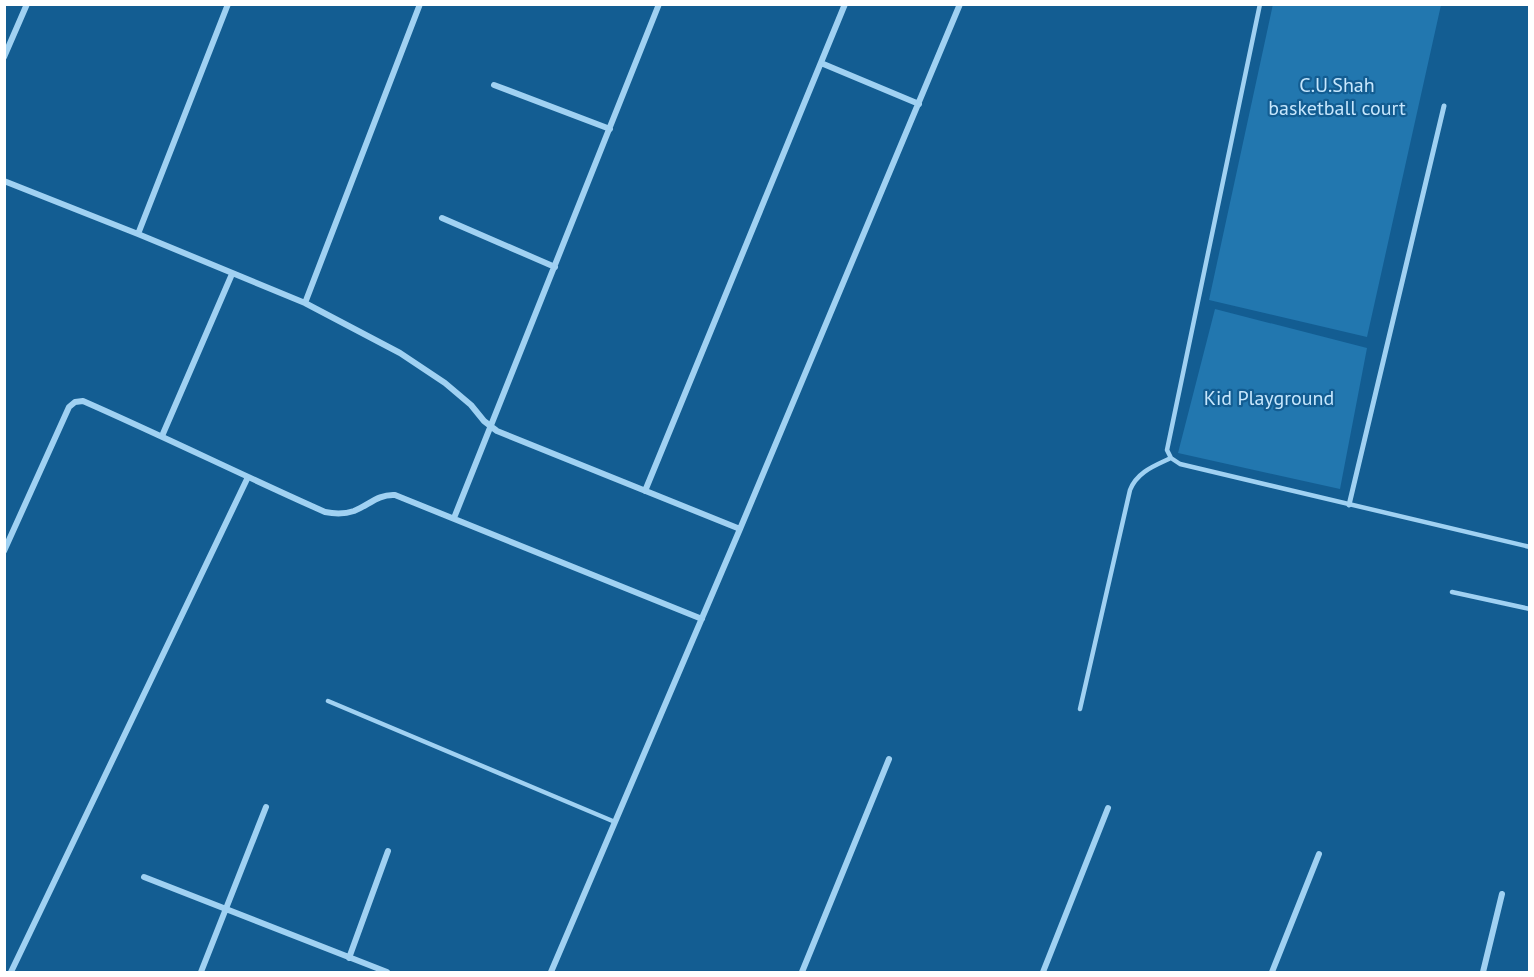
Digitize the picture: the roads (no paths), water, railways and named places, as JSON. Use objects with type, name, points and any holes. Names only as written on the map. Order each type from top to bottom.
[{"type":"street","points":[[4,57],[27,4]]},
{"type":"street","points":[[138,234],[228,4]]},
{"type":"street","points":[[305,303],[420,4]]},
{"type":"street","points":[[454,518],[659,4]]},
{"type":"street","points":[[645,491],[845,4]]},
{"type":"street","points":[[551,972],[960,4]]},
{"type":"street","points":[[821,63],[918,104]]},
{"type":"street","points":[[494,85],[610,129]]},
{"type":"street","points":[[1349,505],[1444,106]]},
{"type":"street","points":[[4,181],[305,303],[400,354],[445,383],[497,431],[740,529]]},
{"type":"street","points":[[442,218],[555,267]]},
{"type":"street","points":[[162,436],[232,273]]},
{"type":"street","points":[[4,551],[69,407],[75,402],[83,401],[325,512],[336,514],[352,512],[386,494],[395,495],[702,619]]},
{"type":"street","points":[[4,964],[12,970],[248,477]]},
{"type":"street","points":[[802,972],[890,759]]},
{"type":"street","points":[[201,972],[266,807]]},
{"type":"street","points":[[1043,972],[1108,808]]},
{"type":"street","points":[[349,958],[388,851]]},
{"type":"street","points":[[1272,972],[1319,854]]},
{"type":"street","points":[[144,877],[387,972]]},
{"type":"street","points":[[1483,972],[1502,894]]},
{"type":"lane","points":[[1260,4],[1167,450],[1171,458],[1180,464],[1530,547]]},
{"type":"lane","points":[[1080,709],[1130,490],[1133,483],[1146,470],[1171,458]]},
{"type":"lane","points":[[1452,591],[1530,609]]},
{"type":"lane","points":[[328,701],[615,822]]},
{"type":"park label","name":"C.U.Shah basketball court","points":[[1337,96]]},
{"type":"park label","name":"Kid Playground","points":[[1269,398]]}]
